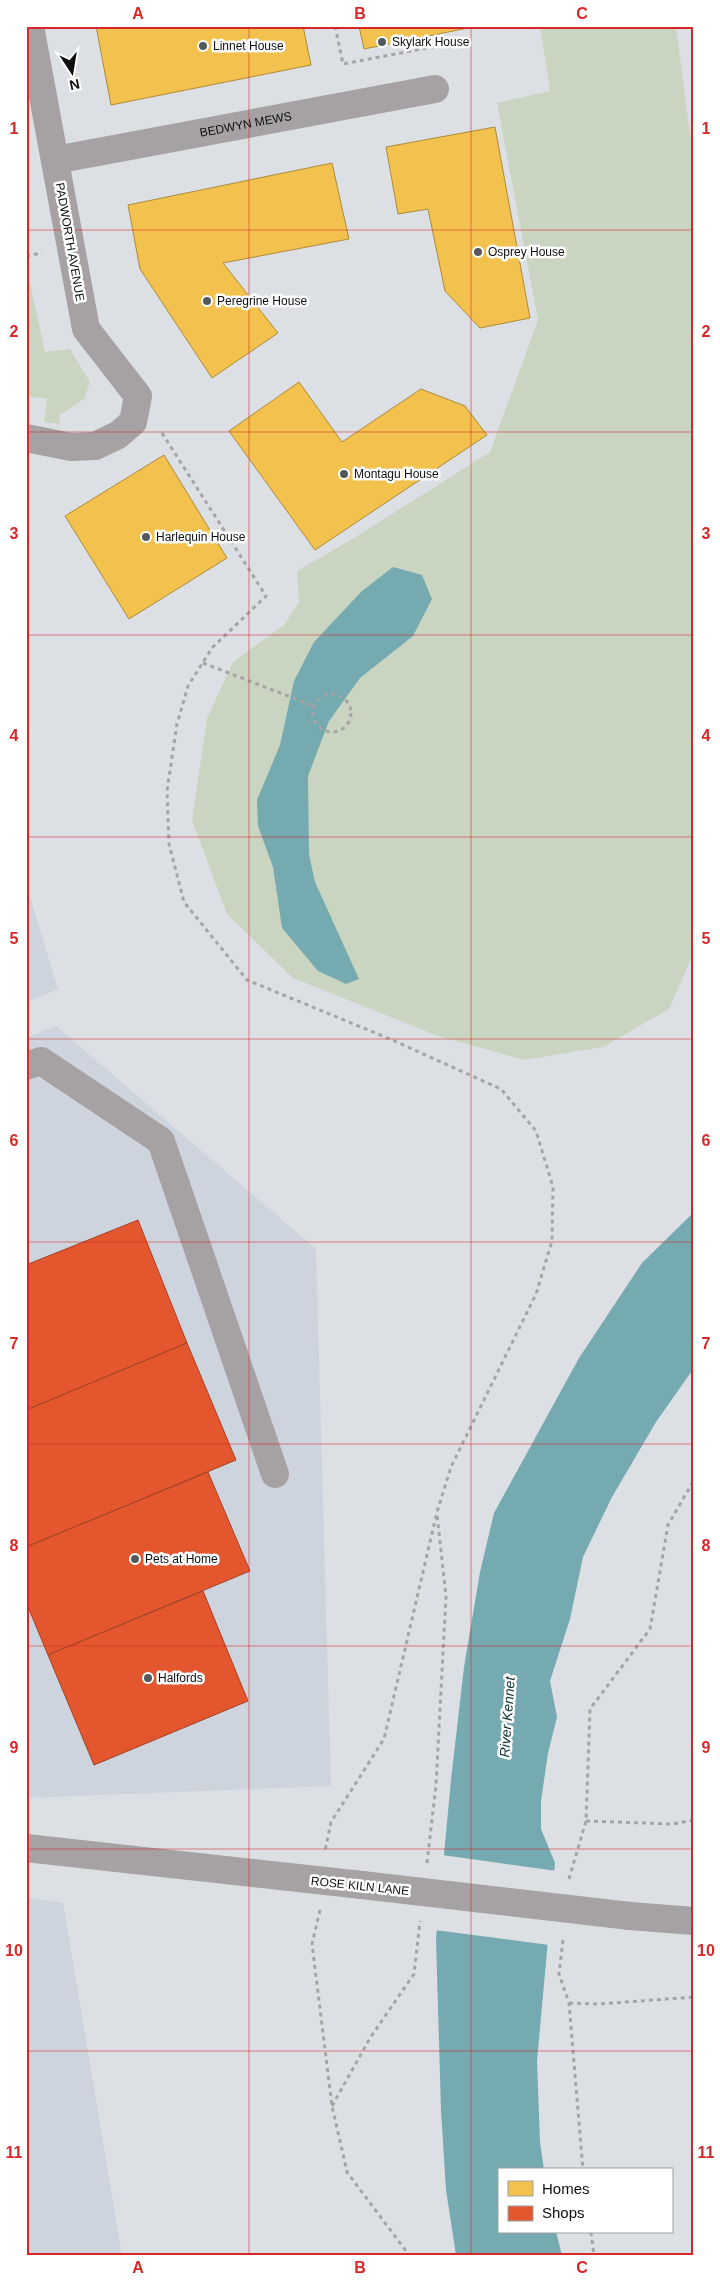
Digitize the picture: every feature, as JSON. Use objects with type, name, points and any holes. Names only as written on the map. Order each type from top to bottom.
[{"type":"street","name":"PADWORTH AVENUE","points":[[30,26],[86,329],[138,396]]},
{"type":"street","name":"BEDWYN MEWS","points":[[55,160],[435,89]]},
{"type":"street","points":[[26,438],[71,447],[95,446],[118,435],[134,422],[138,396]]},
{"type":"street","points":[[26,1066],[40,1061],[161,1141],[275,1474]]},
{"type":"street","name":"ROSE KILN LANE","points":[[26,1848],[320,1894],[362,1885],[630,1916],[694,1920]]},
{"type":"path","points":[[335,26],[343,64],[437,46]]},
{"type":"path","points":[[138,396],[266,596],[212,648],[188,686],[177,724],[167,791],[169,844],[184,902],[247,980],[390,1039],[501,1089],[536,1131],[553,1187],[552,1241],[536,1294],[451,1467],[437,1512],[384,1739],[331,1822],[312,1944],[332,2106],[347,2172],[409,2255]]},
{"type":"path","points":[[203,662],[314,706]]},
{"type":"path","points":[[340,694],[346,699],[350,709],[350,720],[342,729],[331,732],[319,727],[312,718],[314,706],[320,696],[340,694]]},
{"type":"path","points":[[694,1480],[668,1525],[650,1628],[590,1709],[586,1821],[672,1824],[694,1820]]},
{"type":"path","points":[[426,1870],[436,1784],[446,1596],[437,1512]]},
{"type":"path","points":[[332,2106],[370,2038],[414,1974],[420,1917]]},
{"type":"path","points":[[583,2168],[569,2003],[599,2004],[694,1997]]},
{"type":"path","points":[[591,2234],[594,2255]]},
{"type":"shaded area","points":[[26,883],[58,989],[26,1003]]},
{"type":"shaded area","points":[[56,1026],[316,1249],[331,1786],[26,1798],[26,1038]]},
{"type":"shaded area","points":[[26,1897],[63,1903],[122,2255],[26,2255]]},
{"type":"green space","points":[[540,26],[676,26],[694,166],[694,952],[669,1009],[603,1047],[524,1060],[438,1036],[293,978],[227,914],[192,820],[207,718],[233,662],[284,625],[299,602],[297,571],[354,538],[490,452],[538,320],[497,103],[550,91]]},
{"type":"green space","points":[[26,264],[45,352],[70,349],[90,382],[84,399],[60,415],[59,424],[44,422],[47,399],[26,396]]},
{"type":"water","points":[[393,567],[422,575],[432,599],[413,636],[360,678],[329,721],[308,776],[309,855],[315,882],[359,979],[346,984],[318,971],[282,928],[273,867],[258,826],[257,800],[280,745],[294,681],[314,642],[362,591]]},
{"type":"water","name":"River Kennet","points":[[694,1212],[694,1368],[656,1422],[612,1497],[583,1557],[570,1619],[550,1681],[557,1717],[548,1753],[541,1801],[541,1829],[555,1863],[537,2061],[540,2142],[544,2168],[498,2168],[498,2234],[557,2234],[562,2255],[456,2255],[446,2190],[441,2110],[436,1939],[464,1667],[480,1572],[494,1513],[579,1358],[642,1263]]},
{"type":"pier","points":[[442,1855],[557,1871],[549,1945],[435,1930]]},
{"type":"building: Homes","name":"Linnet House","points":[[96,26],[303,26],[311,65],[111,105]]},
{"type":"building: Homes","name":"Skylark House","points":[[359,26],[478,26],[364,49]]},
{"type":"building: Homes","name":"Osprey House","points":[[495,127],[530,318],[480,328],[445,291],[428,209],[398,214],[386,147]]},
{"type":"building: Homes","name":"Peregrine House","points":[[332,163],[349,239],[223,263],[278,333],[212,378],[140,269],[128,205]]},
{"type":"building: Homes","name":"Montagu House","points":[[299,382],[342,442],[421,389],[465,406],[487,435],[315,550],[229,431]]},
{"type":"building: Homes","name":"Harlequin House","points":[[164,455],[227,558],[129,619],[65,516]]},
{"type":"building: Shops","points":[[138,1220],[187,1343],[26,1410],[26,1265]]},
{"type":"building: Shops","points":[[187,1343],[236,1460],[26,1547],[26,1410]]},
{"type":"building: Shops","name":"Pets at Home","points":[[208,1472],[250,1571],[48,1655],[26,1602],[26,1547]]},
{"type":"building: Shops","name":"Halfords","points":[[203,1591],[248,1701],[94,1765],[48,1655]]},
{"type":"place","name":"Skylark House","points":[[382,42]]},
{"type":"place","name":"Linnet House","points":[[203,46]]},
{"type":"place","name":"Osprey House","points":[[478,252]]},
{"type":"place","name":"Peregrine House","points":[[207,301]]},
{"type":"place","name":"Montagu House","points":[[344,474]]},
{"type":"place","name":"Harlequin House","points":[[146,537]]},
{"type":"place","name":"Pets at Home","points":[[135,1559]]},
{"type":"place","name":"Halfords","points":[[148,1678]]}]
